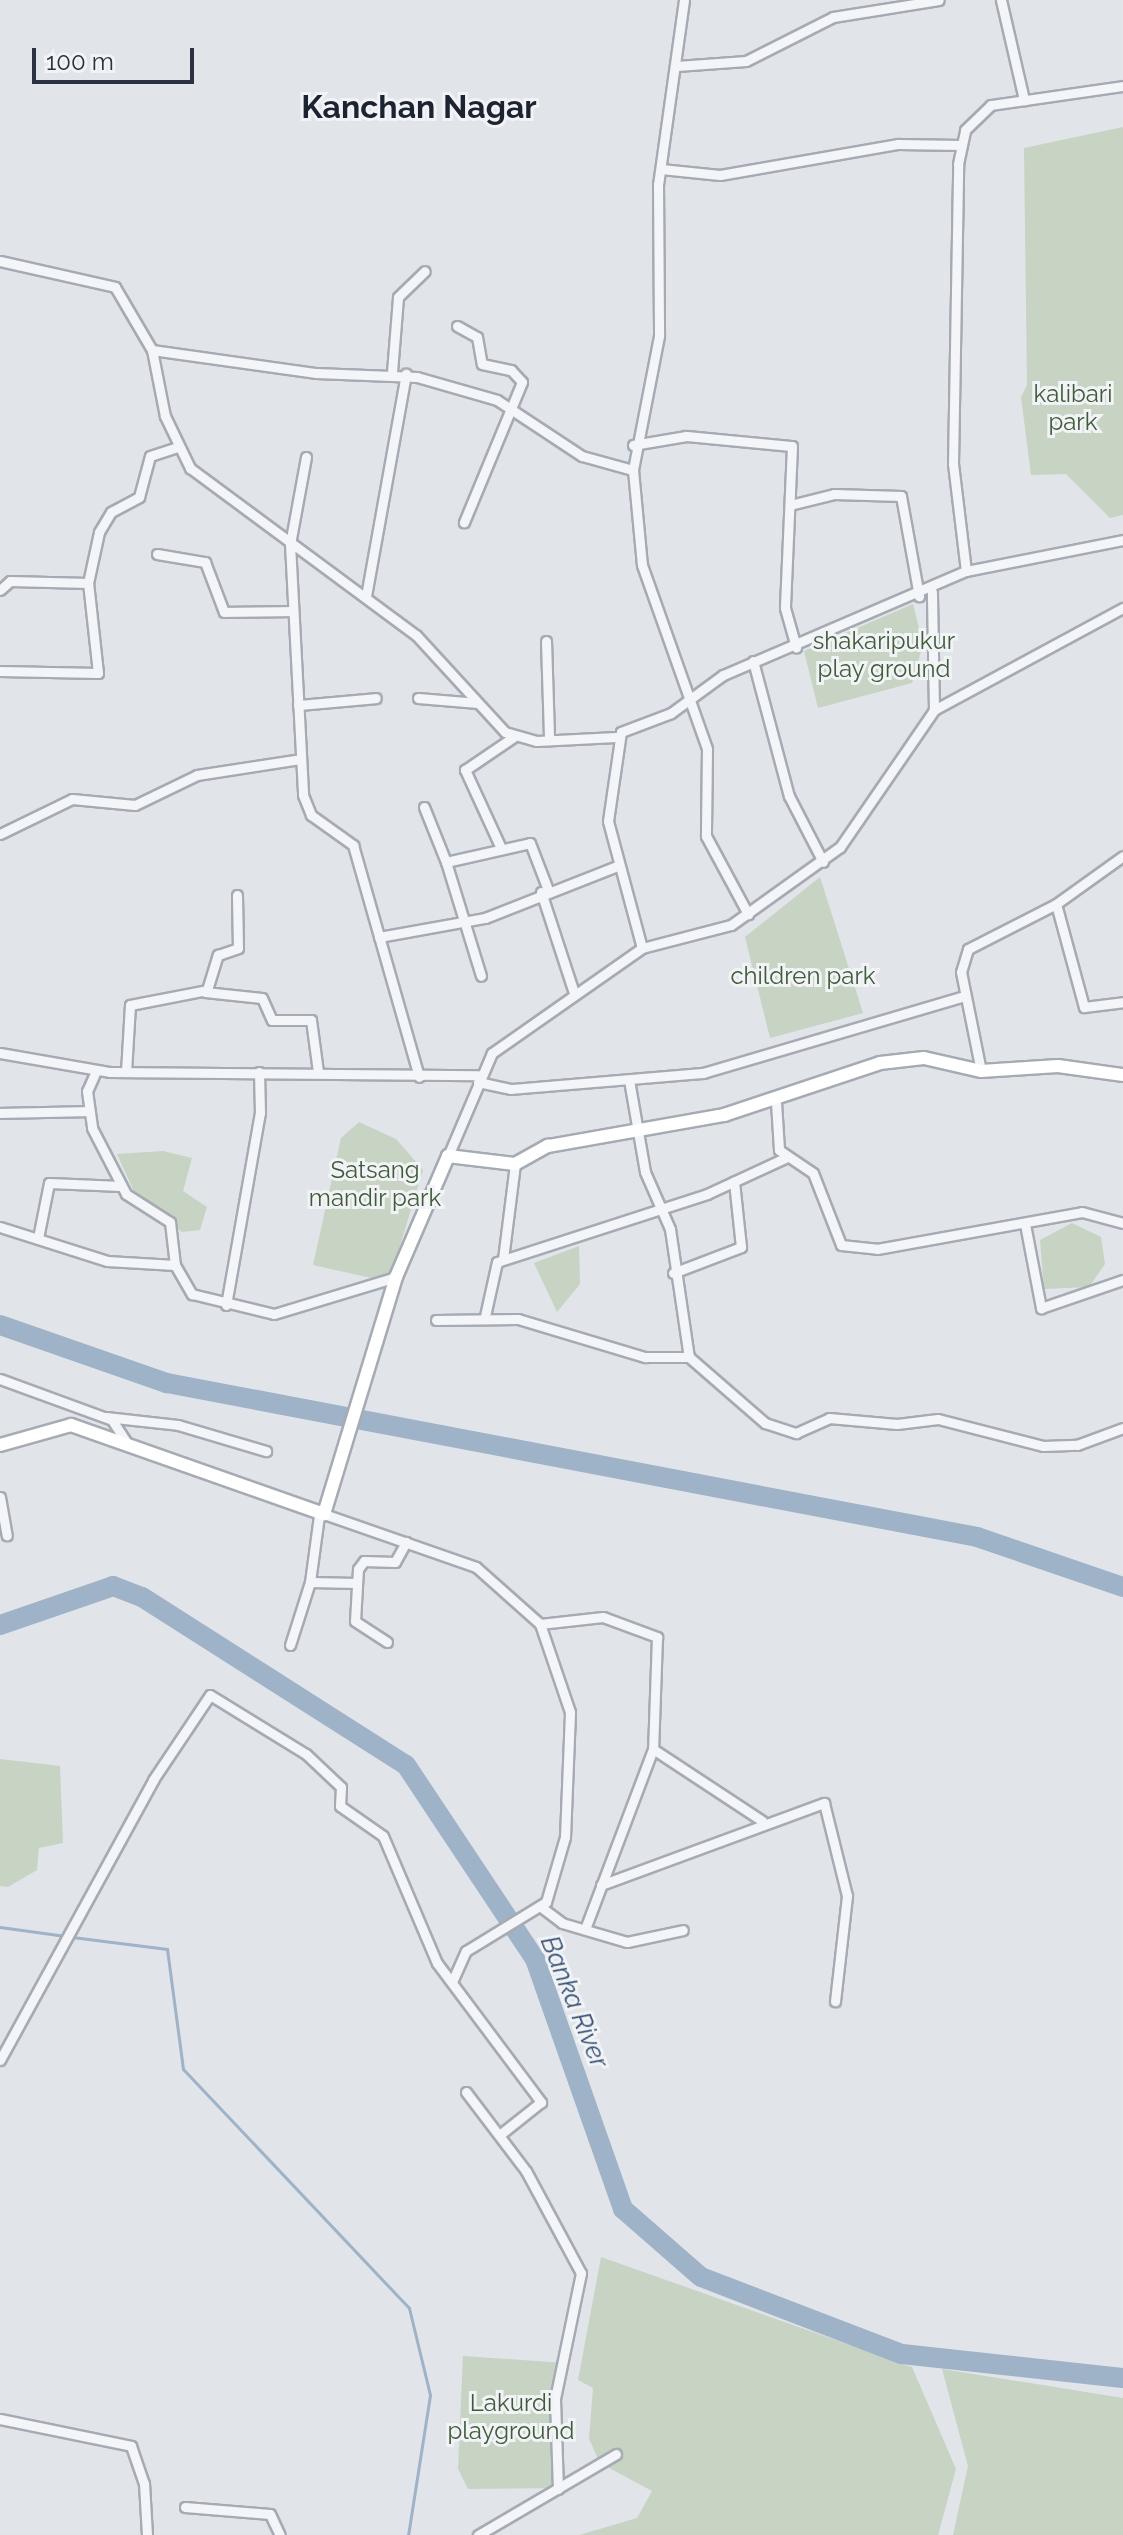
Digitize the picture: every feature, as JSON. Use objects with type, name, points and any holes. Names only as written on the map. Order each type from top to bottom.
[{"type":"main road","points":[[1,1444],[61,1424],[322,1514],[376,1359],[396,1277],[448,1156],[515,1164],[548,1146],[776,1102],[880,1063],[924,1058],[981,1071],[1058,1066],[1123,1075]]},
{"type":"street","points":[[684,0],[661,169],[659,336],[633,445],[633,470],[642,565],[687,701],[707,749],[706,836],[748,914]]},
{"type":"street","points":[[677,66],[746,61],[833,17],[939,0]]},
{"type":"street","points":[[1001,0],[1024,100]]},
{"type":"street","points":[[966,571],[953,464],[961,145],[980,110],[1024,100],[1123,86]]},
{"type":"street","points":[[661,169],[720,175],[898,144],[961,145]]},
{"type":"street","points":[[0,261],[115,287],[152,350],[178,447],[204,479],[366,596],[452,668],[481,705],[515,736],[549,739],[616,737],[687,701],[753,661],[796,647],[932,592],[966,571],[1123,540]]},
{"type":"street","points":[[392,372],[398,297],[425,271]]},
{"type":"street","points":[[457,326],[477,337],[482,364],[520,377],[508,405],[481,494],[464,522]]},
{"type":"street","points":[[152,350],[316,373],[406,374],[508,405],[582,456],[633,470]]},
{"type":"street","points":[[366,596],[406,374]]},
{"type":"street","points":[[633,445],[686,436],[792,446],[785,608],[796,647]]},
{"type":"street","points":[[0,671],[98,673],[88,583],[105,519],[139,497],[150,456],[178,447]]},
{"type":"street","points":[[306,457],[290,544],[300,759],[307,808],[353,845],[419,1077]]},
{"type":"street","points":[[790,505],[834,494],[901,496],[919,596]]},
{"type":"street","points":[[157,554],[205,562],[224,612],[292,611]]},
{"type":"street","points":[[0,590],[10,581],[88,583]]},
{"type":"street","points":[[932,592],[934,710]]},
{"type":"street","points":[[448,1156],[478,1079],[508,1039],[642,948],[748,914],[823,862],[934,710],[1123,608]]},
{"type":"street","points":[[546,641],[549,739]]},
{"type":"street","points":[[753,661],[789,796],[823,862]]},
{"type":"street","points":[[298,705],[376,698]]},
{"type":"street","points":[[418,698],[481,705]]},
{"type":"street","points":[[500,846],[465,770],[515,736]]},
{"type":"street","points":[[616,737],[608,821],[617,866],[642,948]]},
{"type":"street","points":[[0,834],[72,799],[135,805],[197,775],[300,759]]},
{"type":"street","points":[[424,807],[446,862],[461,924],[481,976]]},
{"type":"street","points":[[446,862],[500,846],[533,844],[574,993]]},
{"type":"street","points":[[981,1071],[964,996],[968,949],[1056,904],[1122,858]]},
{"type":"street","points":[[379,937],[461,924],[617,866]]},
{"type":"street","points":[[205,992],[218,955],[238,948],[237,895]]},
{"type":"street","points":[[1056,904],[1084,1007],[1123,1002]]},
{"type":"street","points":[[126,1072],[130,1005],[205,992],[262,998],[272,1020],[311,1020],[318,1072]]},
{"type":"street","points":[[0,1053],[96,1071],[318,1072],[478,1079],[511,1089],[629,1080],[731,1066],[814,1035],[964,996]]},
{"type":"street","points":[[96,1071],[88,1111],[121,1186],[170,1222],[175,1265],[192,1294],[226,1305],[274,1314],[396,1277]]},
{"type":"street","points":[[226,1305],[260,1113],[259,1072]]},
{"type":"street","points":[[629,1080],[638,1128],[659,1205],[689,1357],[765,1423],[787,1432],[829,1418],[897,1424],[938,1419],[1063,1446],[1123,1428]]},
{"type":"street","points":[[776,1102],[775,1142],[787,1157],[813,1173],[841,1245],[877,1249],[1082,1212],[1123,1223]]},
{"type":"street","points":[[0,1113],[88,1111]]},
{"type":"street","points":[[485,1316],[491,1268],[503,1259],[734,1181],[787,1157]]},
{"type":"street","points":[[503,1259],[515,1164]]},
{"type":"street","points":[[673,1273],[741,1247],[734,1181]]},
{"type":"street","points":[[38,1238],[49,1183],[121,1186]]},
{"type":"street","points":[[1025,1224],[1041,1308],[1123,1280]]},
{"type":"street","points":[[0,1227],[107,1261],[175,1265]]},
{"type":"street","points":[[436,1320],[485,1316],[528,1321],[667,1362],[689,1357]]},
{"type":"street","points":[[0,1379],[106,1417],[178,1425],[266,1451]]},
{"type":"street","points":[[106,1417],[129,1446]]},
{"type":"street","points":[[0,1497],[7,1535]]},
{"type":"street","points":[[290,1645],[310,1582],[322,1514],[476,1567],[540,1624],[570,1712],[573,1752],[565,1837],[541,1911],[466,1951],[452,1982]]},
{"type":"street","points":[[387,1642],[355,1621],[357,1583],[364,1561],[395,1562],[406,1542]]},
{"type":"street","points":[[310,1582],[357,1583]]},
{"type":"street","points":[[540,1624],[587,1617],[612,1618],[657,1637],[653,1749],[586,1926]]},
{"type":"street","points":[[0,2060],[67,1943],[153,1780],[210,1695],[306,1754],[341,1787],[340,1806],[383,1836],[452,1982],[541,2102],[502,2133]]},
{"type":"street","points":[[653,1749],[762,1821]]},
{"type":"street","points":[[601,1885],[814,1802],[831,1810],[847,1896],[835,2001]]},
{"type":"street","points":[[541,1911],[562,1923],[586,1926],[627,1942],[683,1930]]},
{"type":"street","points":[[466,2092],[502,2133],[581,2273],[555,2399],[558,2489]]},
{"type":"street","points":[[0,2419],[131,2446],[144,2483],[147,2535]]},
{"type":"street","points":[[478,2535],[616,2454]]},
{"type":"street","points":[[185,2507],[270,2514],[280,2535]]},
{"type":"green space","name":"kalibari park","points":[[1123,127],[1123,515],[1110,518],[1066,474],[1031,475],[1021,397],[1027,385],[1024,148]]},
{"type":"green space","name":"shakaripukur play ground","points":[[913,604],[923,644],[912,683],[818,708],[804,651]]},
{"type":"green space","name":"children park","points":[[820,877],[863,1013],[770,1038],[745,937]]},
{"type":"green space","name":"Satsang mandir park","points":[[359,1122],[396,1139],[423,1170],[389,1282],[313,1265],[341,1138]]},
{"type":"green space","points":[[163,1151],[192,1158],[183,1191],[207,1207],[200,1230],[182,1232],[137,1198],[117,1154]]},
{"type":"green space","points":[[1072,1223],[1101,1237],[1105,1264],[1089,1287],[1044,1289],[1040,1240]]},
{"type":"green space","points":[[579,1246],[580,1284],[557,1312],[534,1263]]},
{"type":"green space","points":[[0,1759],[60,1766],[63,1843],[39,1848],[37,1870],[8,1887],[0,1886]]},
{"type":"green space","points":[[601,2257],[912,2367],[956,2469],[938,2535],[579,2535],[637,2518],[652,2491],[600,2463],[589,2439],[593,2388],[578,2380]]},
{"type":"green space","name":"Lakurdi playground","points":[[463,2356],[564,2363],[557,2488],[468,2489],[458,2469]]},
{"type":"green space","points":[[942,2369],[1123,2398],[1123,2535],[953,2535],[968,2466]]},
{"type":"waterway","points":[[0,1325],[167,1383],[977,1537],[1123,1587]]},
{"type":"waterway","name":"Banka River","points":[[0,1625],[113,1586],[142,1597],[406,1765],[535,1959],[623,2209],[701,2277],[902,2354],[1123,2378]]},
{"type":"waterway","points":[[0,1927],[65,1936]]},
{"type":"waterway","points":[[72,1937],[167,1949],[183,2069],[409,2308],[430,2395],[408,2535]]},
{"type":"district","name":"Kanchan Nagar","points":[[419,107]]}]
